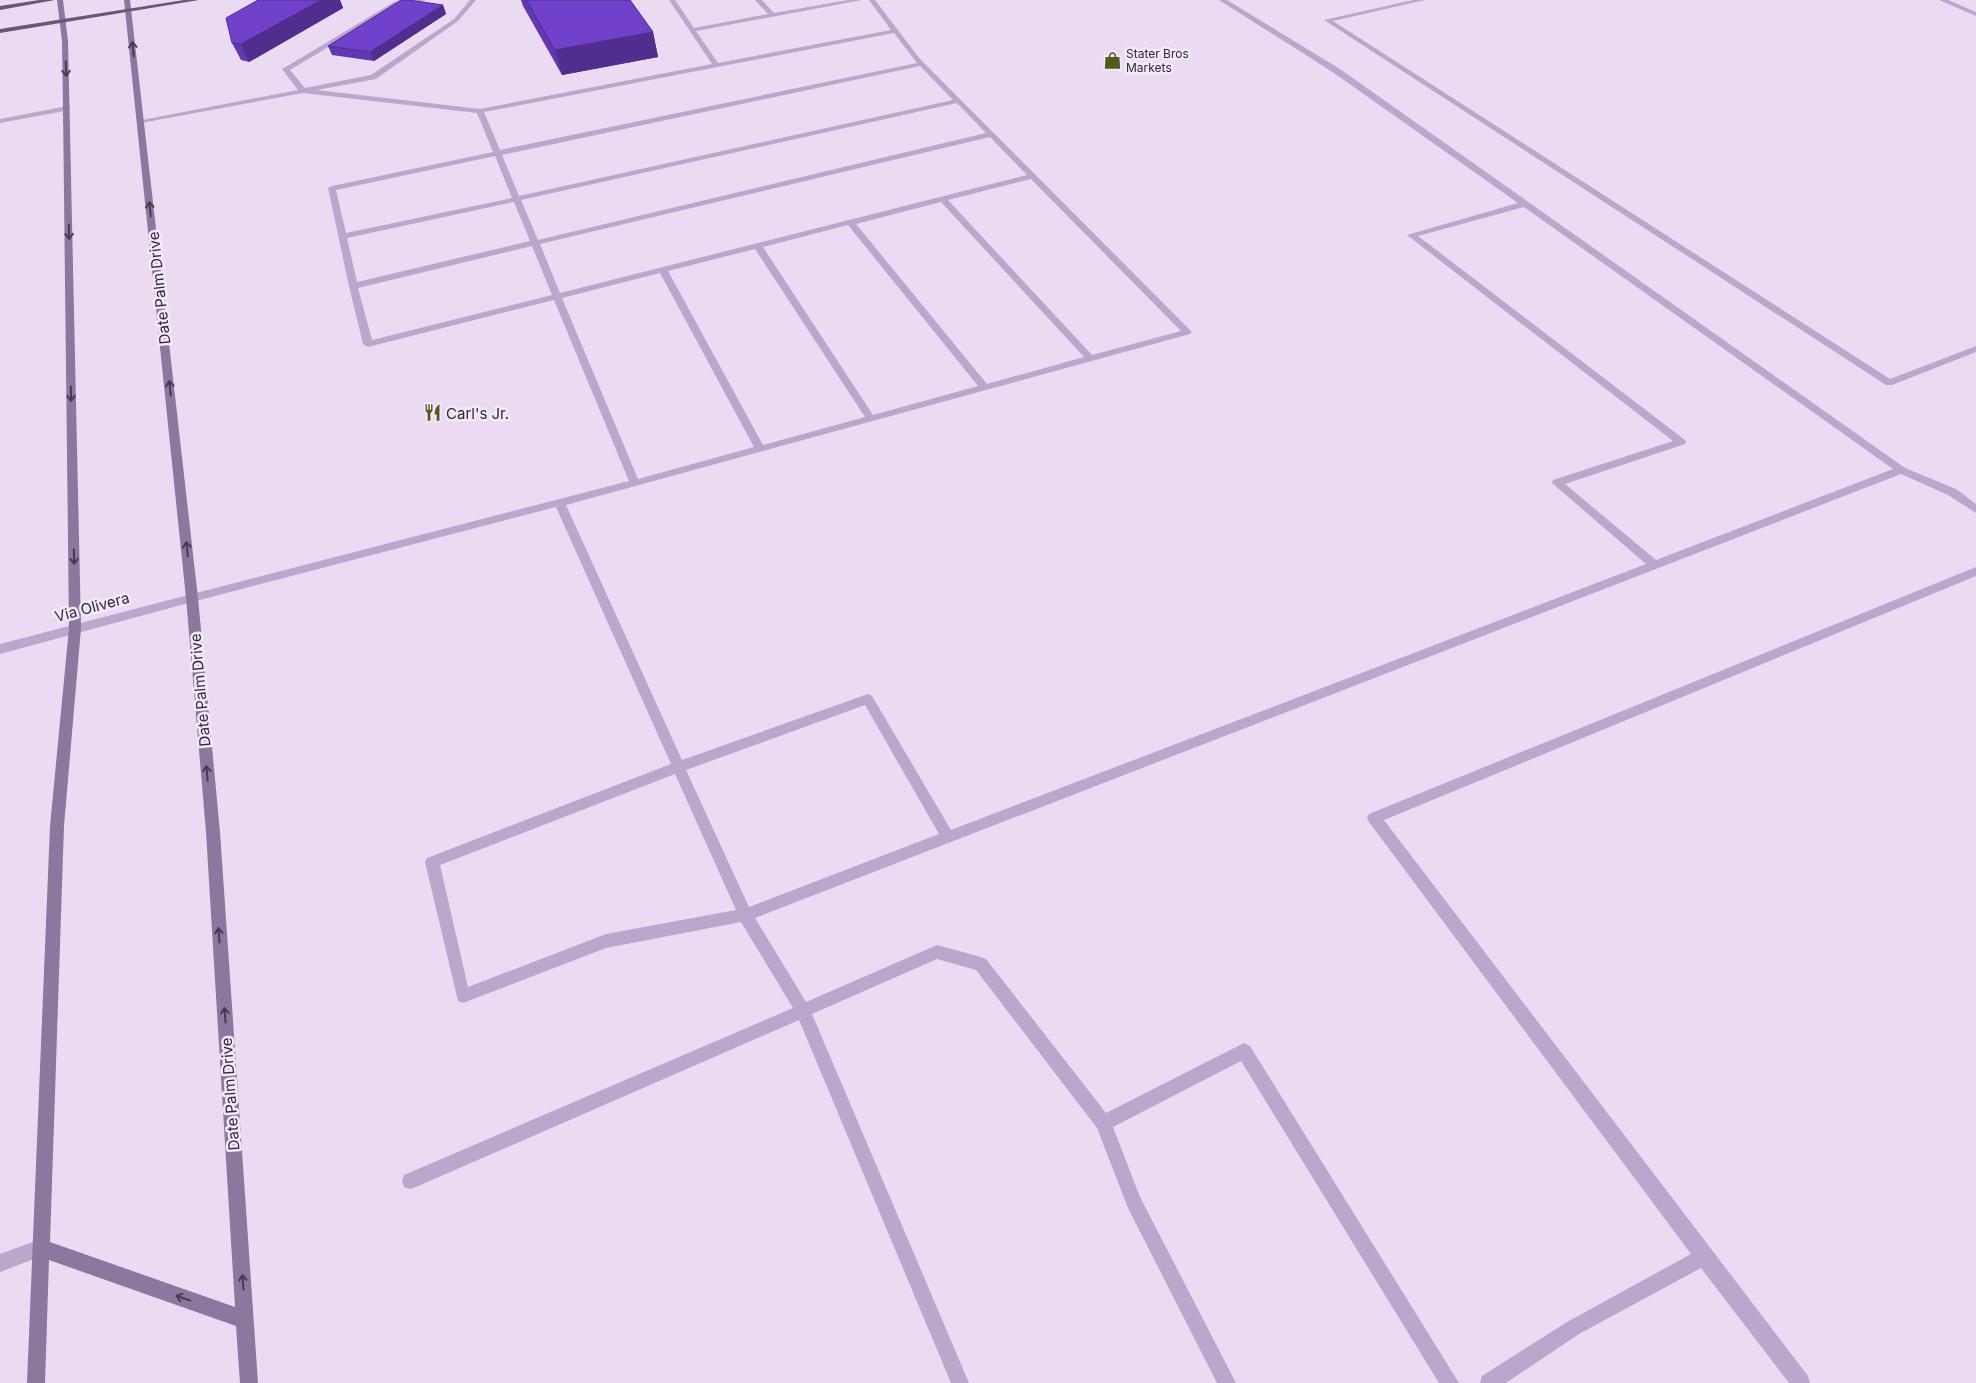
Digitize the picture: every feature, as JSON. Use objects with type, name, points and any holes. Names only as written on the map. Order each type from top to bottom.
[{"type":"main road","points":[[0,8],[52,0]]},
{"type":"main road","points":[[36,1383],[57,826],[75,628],[67,108],[63,21],[60,0]]},
{"type":"main road","name":"Date Palm Drive","points":[[127,0],[192,598],[213,832],[249,1383]]},
{"type":"main road","points":[[0,31],[196,0]]},
{"type":"main road","points":[[41,1248],[246,1320]]},
{"type":"street","points":[[425,0],[396,3],[286,69],[303,90],[480,111],[896,31]]},
{"type":"street","points":[[141,121],[373,77],[412,50],[434,31],[464,12],[473,0]]},
{"type":"street","points":[[672,0],[716,65]]},
{"type":"street","points":[[758,0],[773,15]]},
{"type":"street","points":[[692,30],[858,0]]},
{"type":"street","points":[[872,0],[922,64],[1034,176]]},
{"type":"street","points":[[1222,0],[1337,71],[1901,470],[1952,492],[1976,509]]},
{"type":"street","points":[[1422,0],[1327,20],[1889,383],[1976,349]]},
{"type":"street","points":[[1942,0],[1976,14]]},
{"type":"street","points":[[368,20],[382,22]]},
{"type":"street","points":[[339,37],[354,40]]},
{"type":"street","points":[[404,48],[412,50]]},
{"type":"street","points":[[922,64],[332,188],[353,286],[368,344],[1034,176]]},
{"type":"street","points":[[342,236],[958,101]]},
{"type":"street","points":[[0,121],[67,108]]},
{"type":"street","points":[[480,111],[635,483]]},
{"type":"street","points":[[353,286],[993,134]]},
{"type":"street","name":"Via Olivera","points":[[0,649],[635,483],[1187,332],[1034,176]]},
{"type":"street","points":[[943,199],[1090,358]]},
{"type":"street","points":[[1525,204],[1411,235],[1680,442],[1557,483],[1655,565]]},
{"type":"street","points":[[850,222],[984,387]]},
{"type":"street","points":[[757,245],[871,419]]},
{"type":"street","points":[[662,269],[760,449]]},
{"type":"street","points":[[948,838],[868,700],[678,767],[432,862],[463,996],[606,941],[745,915],[948,838],[1901,470]]},
{"type":"street","points":[[560,503],[745,915],[804,1012],[960,1383]]},
{"type":"street","points":[[1801,1383],[1374,818],[1976,571]]},
{"type":"street","points":[[410,1181],[804,1012],[937,952],[981,964],[1102,1124],[1134,1202],[1227,1383]]},
{"type":"street","points":[[1102,1124],[1244,1051],[1450,1383]]},
{"type":"street","points":[[0,1263],[41,1248]]},
{"type":"street","points":[[1489,1383],[1573,1328],[1704,1257]]},
{"type":"building","points":[[258,0],[321,0],[241,44],[232,43],[226,18]]},
{"type":"building","points":[[401,0],[443,5],[370,52],[328,46]]},
{"type":"building","points":[[526,0],[630,0],[653,32],[555,50]]},
{"type":"place","name":"Stater Bros Markets","points":[[1112,60]]},
{"type":"place","name":"Carl's Jr.","points":[[432,413]]}]
